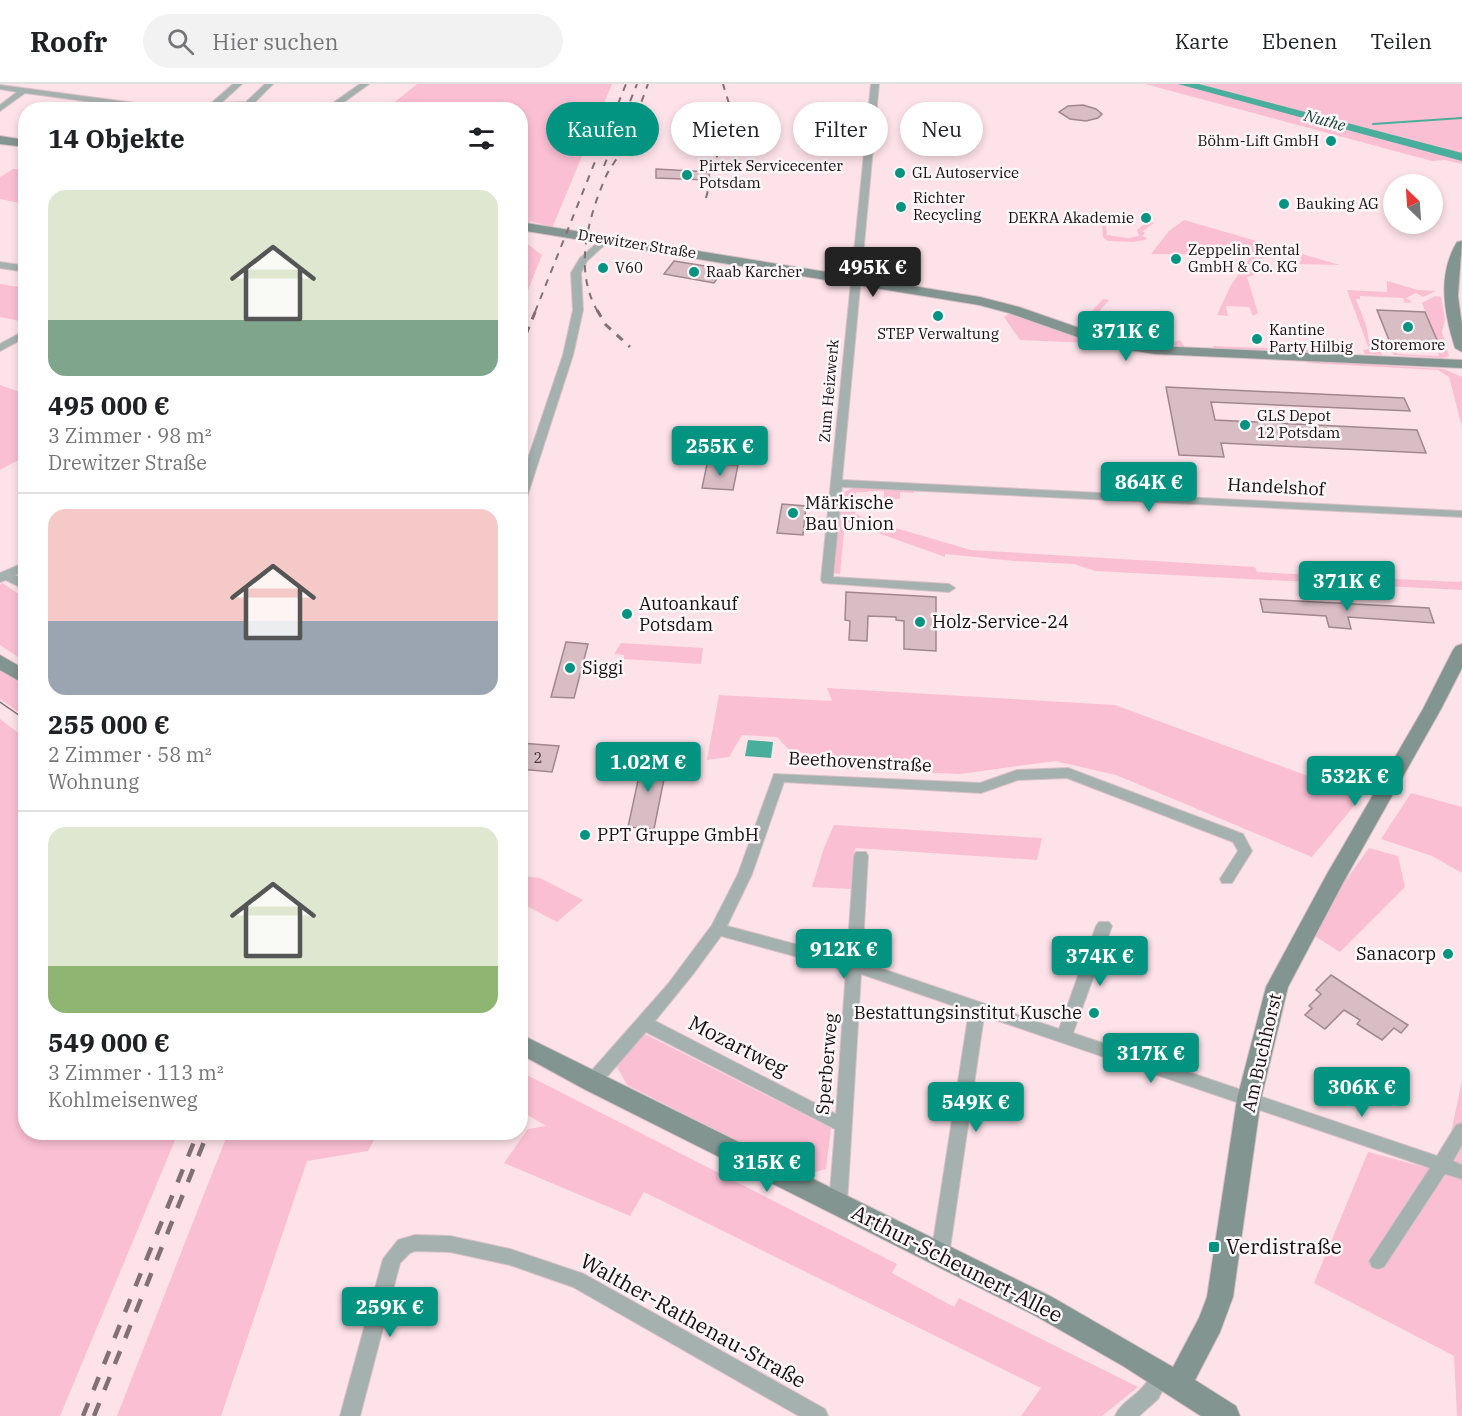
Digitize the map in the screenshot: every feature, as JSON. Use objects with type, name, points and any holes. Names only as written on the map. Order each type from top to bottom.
[{"type":"street","points":[[218,102],[238,84]]},
{"type":"street","points":[[250,102],[269,84]]},
{"type":"street","points":[[339,102],[365,84]]},
{"type":"street","name":"Zum Heizwerk","points":[[875,84],[827,580],[949,588]]},
{"type":"street","points":[[0,87],[113,102]]},
{"type":"street","points":[[0,109],[24,90]]},
{"type":"street","points":[[0,140],[18,143]]},
{"type":"street","name":"Drewitzer Straße","points":[[528,226],[995,304],[1108,343],[1155,350],[1462,364]]},
{"type":"street","points":[[528,476],[568,355],[578,310],[576,273],[583,260],[607,239]]},
{"type":"street","points":[[1462,245],[1454,263],[1451,279],[1452,316],[1462,348]]},
{"type":"street","points":[[0,265],[18,268]]},
{"type":"street","points":[[0,348],[18,338]]},
{"type":"street","name":"Handelshof","points":[[837,483],[1462,514]]},
{"type":"street","points":[[3,577],[18,569]]},
{"type":"street","points":[[3,577],[18,583]]},
{"type":"street","name":"Am Buchhorst","points":[[1169,1379],[1204,1337],[1220,1297],[1249,1099],[1277,987],[1334,880],[1432,709],[1462,650]]},
{"type":"street","points":[[0,661],[18,673]]},
{"type":"street","name":"Beethovenstraße","points":[[592,1082],[644,1023],[717,929],[748,868],[779,777],[981,788],[1017,775],[1068,773],[1238,838],[1245,851],[1227,879]]},
{"type":"street","name":"Sperberweg","points":[[838,1204],[861,856]]},
{"type":"street","points":[[1064,1036],[1104,926]]},
{"type":"street","points":[[717,929],[855,966],[1462,1172]]},
{"type":"street","points":[[940,1255],[978,1007]]},
{"type":"street","name":"Mozartweg","points":[[644,1023],[842,1125]]},
{"type":"street","name":"Arthur-Scheunert-Allee","points":[[528,1047],[592,1082],[1043,1306],[1169,1379],[1227,1416]]},
{"type":"street","points":[[1378,1261],[1462,1130]]},
{"type":"street","name":"Walther-Rathenau-Straße","points":[[350,1416],[392,1259],[404,1246],[415,1243],[450,1244],[510,1257],[578,1280],[818,1416]]},
{"type":"street","points":[[1125,1416],[1169,1379]]},
{"type":"shaded area","points":[[417,84],[612,84],[605,102],[546,102],[546,156],[582,156],[552,227],[530,221],[528,226],[528,102],[395,102]]},
{"type":"shaded area","points":[[1145,84],[1462,84],[1462,164],[1445,160],[1432,161]]},
{"type":"shaded area","points":[[13,169],[18,169],[18,203],[0,199],[0,177]]},
{"type":"shaded area","points":[[1184,220],[1340,265],[1299,264],[1302,259],[1290,254],[1271,256],[1252,262],[1254,275],[1247,277],[1258,313],[1253,316],[1249,307],[1226,306],[1228,316],[1217,315],[1231,285],[1252,255],[1151,254],[1169,231]]},
{"type":"shaded area","points":[[1148,221],[1154,223],[1143,231],[1145,233],[1142,236],[1147,238],[1145,240],[1108,241],[1103,237],[1102,226],[1106,226],[1107,235],[1128,238],[1139,236],[1137,230]]},
{"type":"shaded area","points":[[528,244],[542,255],[528,290]]},
{"type":"shaded area","points":[[1387,281],[1418,290],[1436,291],[1423,297],[1416,293],[1406,298],[1412,302],[1405,303],[1403,298],[1360,296],[1360,299],[1356,299],[1366,325],[1371,351],[1381,352],[1382,355],[1365,354],[1363,350],[1369,349],[1347,290],[1387,292]]},
{"type":"shaded area","points":[[0,284],[18,287],[18,321],[0,317]]},
{"type":"shaded area","points":[[1435,296],[1441,297],[1445,319],[1442,332],[1449,356],[1442,358],[1394,355],[1392,352],[1396,351],[1398,354],[1439,356],[1438,353],[1443,353],[1422,303]]},
{"type":"shaded area","points":[[1103,299],[1109,300],[1087,325],[1173,342],[1180,340],[1187,350],[1128,344],[1086,332],[1079,325]]},
{"type":"shaded area","points":[[1010,313],[1110,347],[1129,349],[1127,351],[1090,343],[1020,340],[1004,317]]},
{"type":"shaded area","points":[[1213,346],[1354,352],[1355,356],[1214,349]]},
{"type":"shaded area","points":[[1309,361],[1444,369],[1462,377],[1462,427],[1449,377],[1438,370],[1307,363]]},
{"type":"shaded area","points":[[0,385],[18,391],[18,460],[0,470]]},
{"type":"shaded area","points":[[856,487],[913,490],[914,493],[900,492],[900,499],[884,498],[884,491],[856,492],[855,501],[843,499],[844,492]]},
{"type":"shaded area","points":[[845,507],[855,507],[855,514],[882,524],[971,550],[1255,567],[1257,572],[1462,581],[1462,590],[1095,571],[1074,564],[945,554],[945,557],[845,521],[840,574],[832,573],[837,514]]},
{"type":"shaded area","points":[[2,583],[18,593],[18,657],[0,645],[0,585]]},
{"type":"shaded area","points":[[621,643],[703,648],[701,664],[624,659],[624,655],[614,654]]},
{"type":"shaded area","points":[[0,669],[18,682],[18,712],[0,699]]},
{"type":"shaded area","points":[[827,688],[1115,705],[1362,796],[1312,857],[1116,775],[1055,761],[960,774],[820,768],[819,755],[791,752],[777,737],[742,735],[729,757],[707,760],[719,695],[832,701]]},
{"type":"shaded area","points":[[0,719],[18,733],[18,1140],[175,1140],[60,1416],[0,1416]]},
{"type":"shaded area","points":[[1411,793],[1462,807],[1462,873],[1432,856],[1381,839]]},
{"type":"shaded area","points":[[834,825],[1042,838],[1037,860],[855,848],[851,889],[812,887]]},
{"type":"shaded area","points":[[1369,848],[1398,856],[1405,887],[1340,952],[1313,935],[1340,888]]},
{"type":"shaded area","points":[[528,877],[540,878],[583,900],[557,922],[528,907]]},
{"type":"shaded area","points":[[643,1033],[831,1128],[826,1169],[805,1175],[627,1085],[616,1065]]},
{"type":"shaded area","points":[[528,1076],[897,1264],[892,1273],[954,1307],[959,1298],[1138,1387],[1102,1416],[1021,1416],[1041,1388],[644,1192],[630,1216],[504,1163],[520,1140],[528,1140],[528,1129],[546,1126],[528,1115]]},
{"type":"shaded area","points":[[1462,1080],[1462,1416],[1457,1416],[1454,1356],[1314,1283],[1368,1152],[1443,1172]]},
{"type":"shaded area","points":[[225,1140],[374,1140],[368,1151],[307,1161],[221,1416],[117,1416]]},
{"type":"water","name":"Nuthe","points":[[1178,84],[1199,84],[1462,153],[1462,161]]},
{"type":"water","points":[[748,740],[773,742],[771,758],[745,756]]},
{"type":"building","points":[[1083,105],[1096,109],[1102,114],[1098,118],[1086,121],[1070,119],[1059,112],[1068,106]]},
{"type":"building","name":"Pirtek Servicecenter Potsdam","points":[[656,169],[710,172],[708,180],[656,178]]},
{"type":"building","name":"Raab Karcher","points":[[674,261],[724,269],[714,283],[664,274]]},
{"type":"building","name":"Storemore","points":[[1377,310],[1425,312],[1440,347],[1391,345]]},
{"type":"building","name":"GLS Depot 12 Potsdam","points":[[1166,387],[1404,398],[1410,411],[1211,402],[1215,420],[1417,430],[1426,453],[1221,443],[1224,457],[1179,455]]},
{"type":"building","points":[[707,464],[738,465],[733,490],[702,488]]},
{"type":"building","name":"Märkische Bau Union","points":[[782,504],[806,506],[803,535],[777,533]]},
{"type":"building","name":"Holz-Service-24","points":[[846,592],[936,597],[936,651],[904,649],[904,621],[896,620],[896,617],[868,616],[867,641],[849,640],[850,621],[845,620]]},
{"type":"building","points":[[1260,599],[1429,608],[1434,623],[1348,617],[1351,629],[1329,627],[1326,616],[1263,612]]},
{"type":"building","name":"Siggi","points":[[566,642],[588,644],[574,698],[551,697]]},
{"type":"building","points":[[528,744],[559,746],[552,772],[528,770]]},
{"type":"building","points":[[643,757],[668,759],[654,829],[628,827]]},
{"type":"building","points":[[1331,975],[1408,1025],[1401,1033],[1394,1028],[1382,1040],[1357,1024],[1360,1020],[1344,1010],[1325,1029],[1305,1015],[1312,1008],[1309,1006],[1321,994],[1316,990]]},
{"type":"waterway","points":[[1373,124],[1462,118]]},
{"type":"tram line","points":[[0,702],[18,714]]},
{"type":"railway","points":[[535,312],[626,84]]},
{"type":"railway","points":[[604,166],[637,84]]},
{"type":"railway","points":[[597,310],[590,296],[586,279],[586,244],[589,226],[599,192],[627,140],[648,84]]},
{"type":"railway","points":[[706,198],[730,107],[723,84]]},
{"type":"railway","points":[[528,330],[536,310]]},
{"type":"railway","points":[[597,310],[606,325],[630,347]]},
{"type":"railway","points":[[83,1416],[195,1140]]},
{"type":"railway","points":[[94,1416],[205,1140]]},
{"type":"place","name":"Böhm-Lift GmbH","points":[[1331,141]]},
{"type":"place","name":"GL Autoservice","points":[[900,173]]},
{"type":"place","name":"Pirtek Servicecenter Potsdam","points":[[687,175]]},
{"type":"place","name":"Bauking AG","points":[[1284,204]]},
{"type":"place","name":"Richter Recycling","points":[[901,207]]},
{"type":"place","name":"DEKRA Akademie","points":[[1146,218]]},
{"type":"place","name":"Zeppelin Rental GmbH & Co. KG","points":[[1176,259]]},
{"type":"place","name":"V60","points":[[603,268]]},
{"type":"place","name":"Raab Karcher","points":[[694,272]]},
{"type":"place","name":"STEP Verwaltung","points":[[938,316]]},
{"type":"place","name":"Storemore","points":[[1408,327]]},
{"type":"place","name":"Kantine Party Hilbig","points":[[1257,339]]},
{"type":"place","name":"GLS Depot 12 Potsdam","points":[[1245,425]]},
{"type":"place","name":"Märkische Bau Union","points":[[793,513]]},
{"type":"place","name":"Autoankauf Potsdam","points":[[627,614]]},
{"type":"place","name":"Holz-Service-24","points":[[920,622]]},
{"type":"place","name":"Siggi","points":[[570,668]]},
{"type":"place","name":"PPT Gruppe GmbH","points":[[585,835]]},
{"type":"place","name":"Sanacorp","points":[[1448,954]]},
{"type":"place","name":"Bestattungsinstitut Kusche","points":[[1094,1013]]},
{"type":"place","name":"Verdistraße","points":[[1214,1247]]}]
